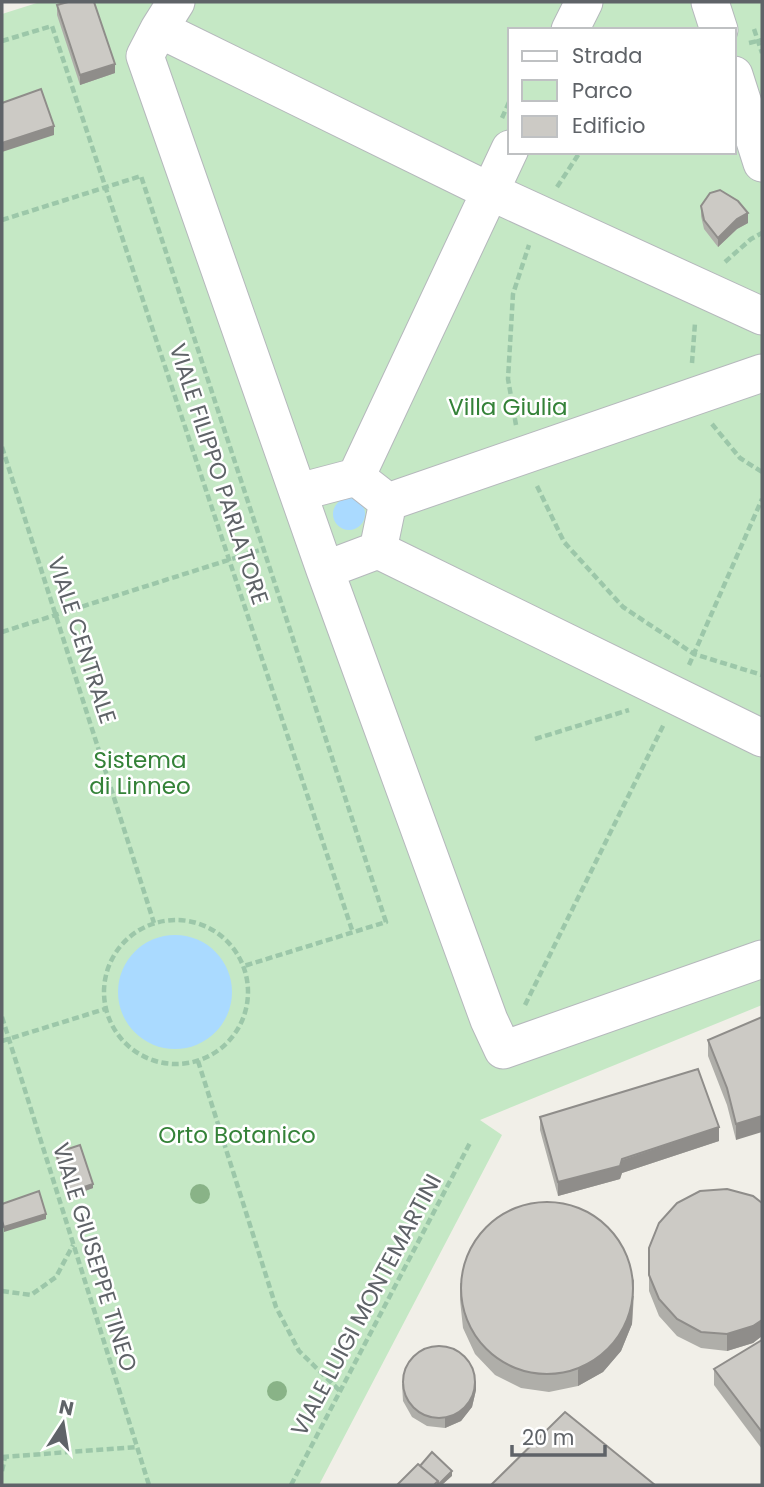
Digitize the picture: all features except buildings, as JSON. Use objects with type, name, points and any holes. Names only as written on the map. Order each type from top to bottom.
[{"type":"street","points":[[571,28],[584,2]]},
{"type":"street","points":[[710,2],[718,28]]},
{"type":"street","points":[[762,316],[489,191],[168,15],[145,56],[325,570],[489,1020],[503,1050],[762,959]]},
{"type":"street","points":[[736,81],[762,163]]},
{"type":"street","points":[[356,477],[508,153]]},
{"type":"street","points":[[388,502],[762,373]]},
{"type":"street","points":[[299,492],[356,477]]},
{"type":"street","points":[[356,477],[388,502]]},
{"type":"street","points":[[378,550],[388,502]]},
{"type":"street","points":[[325,570],[378,550],[762,738]]},
{"type":"path","name":"VIALE FILIPPO PARLATORE","points":[[2,41],[52,26],[353,933]]},
{"type":"path","points":[[758,41],[762,53]]},
{"type":"path","points":[[2,220],[141,176],[386,922],[244,966]]},
{"type":"path","name":"VIALE CENTRALE","points":[[2,447],[154,923]]},
{"type":"path","points":[[503,1050],[677,696],[762,499]]},
{"type":"path","points":[[2,632],[263,549]]},
{"type":"path","points":[[535,739],[634,709]]},
{"type":"path","points":[[182,920],[209,928],[232,945],[244,966],[248,999],[240,1025],[222,1047],[198,1061],[169,1064],[142,1056],[120,1038],[105,1009],[103,985],[111,958],[129,936],[154,923],[182,920]]},
{"type":"path","points":[[2,1041],[105,1009]]},
{"type":"path","name":"VIALE GIUSEPPE TINEO","points":[[2,1017],[149,1485]]},
{"type":"path","points":[[198,1061],[276,1307],[299,1352],[341,1392]]},
{"type":"path","name":"VIALE LUIGI MONTEMARTINI","points":[[291,1485],[471,1141]]},
{"type":"path","points":[[2,1291],[31,1294],[56,1277],[73,1245]]},
{"type":"path","points":[[2,1471],[4,1457],[136,1447]]},
{"type":"green space","points":[[40,2],[762,2],[762,1005],[480,1120],[502,1135],[319,1485],[2,1485],[2,14]]},
{"type":"water","points":[[349,498],[361,502],[365,514],[361,526],[349,530],[337,526],[333,514],[337,502]]},
{"type":"water","points":[[175,935],[197,939],[215,952],[228,970],[232,992],[228,1014],[215,1032],[197,1045],[175,1049],[153,1045],[135,1032],[122,1014],[118,992],[122,970],[135,952],[153,939]]},
{"type":"park label","name":"Villa Giulia","points":[[508,407]]},
{"type":"park label","name":"Sistema di Linneo","points":[[140,773]]},
{"type":"park label","name":"Orto Botanico","points":[[237,1135]]}]
